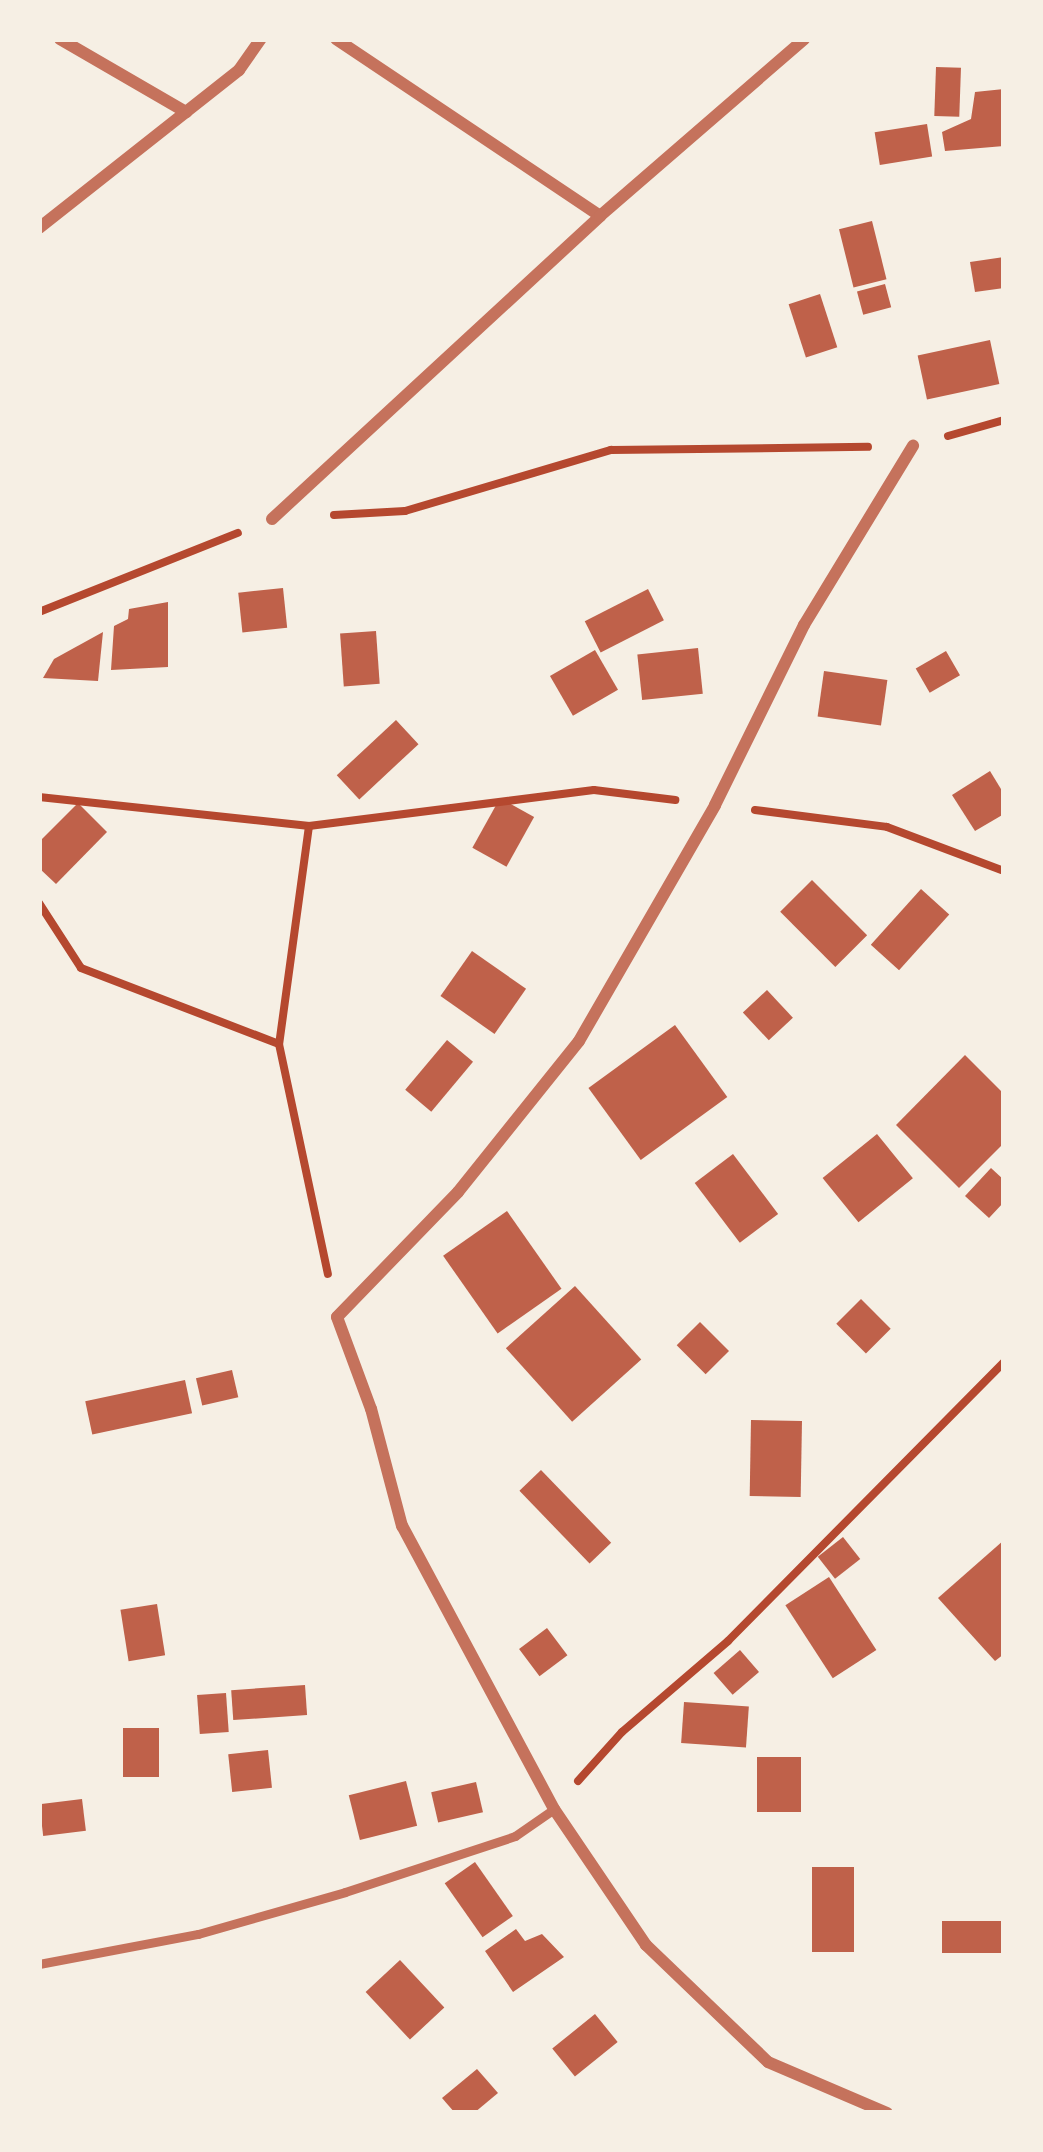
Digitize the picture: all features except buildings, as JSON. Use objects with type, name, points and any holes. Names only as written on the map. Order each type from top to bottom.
[{"type":"street","points":[[60,39],[186,112]]},
{"type":"street","points":[[39,228],[239,70],[261,39]]},
{"type":"street","points":[[336,39],[600,216]]},
{"type":"street","points":[[272,519],[600,216],[804,39]]},
{"type":"street","points":[[887,2113],[768,2062],[646,1945],[554,1808],[402,1526],[371,1409],[337,1317],[458,1192],[579,1041],[715,805],[804,625],[913,446]]},
{"type":"lane","points":[[39,1964],[198,1934],[345,1892],[515,1836],[554,1808]]},
{"type":"path","points":[[39,612],[272,519],[404,511],[611,450],[913,446],[1004,420]]},
{"type":"path","points":[[39,797],[309,826],[594,790],[887,827],[1004,871]]},
{"type":"path","points":[[309,826],[279,1044],[337,1317]]},
{"type":"path","points":[[39,903],[81,968],[279,1044]]},
{"type":"path","points":[[554,1808],[622,1732],[728,1641],[1004,1362]]}]
